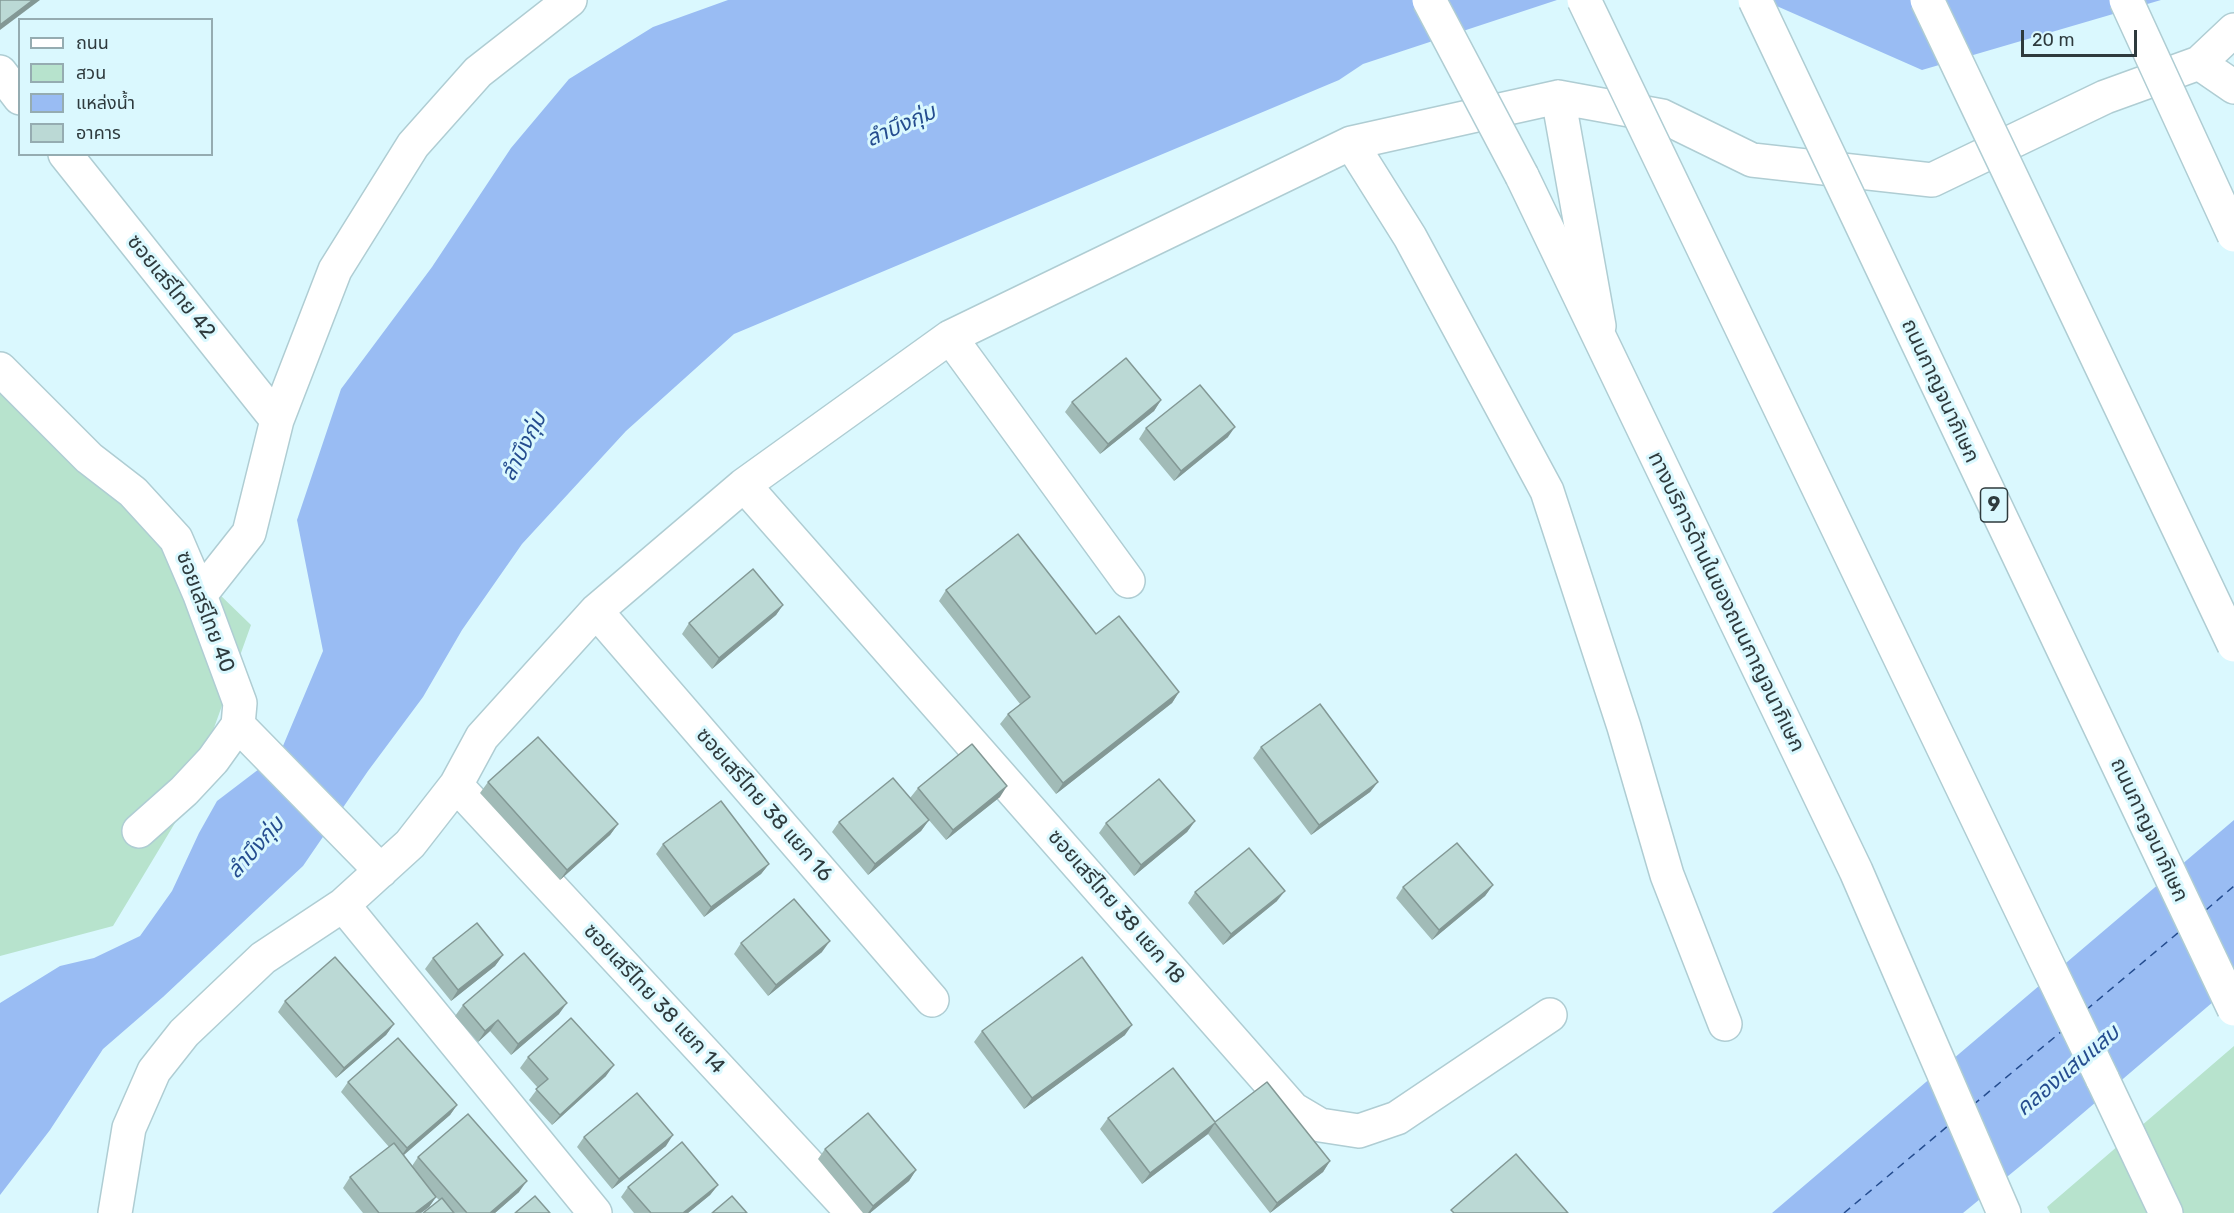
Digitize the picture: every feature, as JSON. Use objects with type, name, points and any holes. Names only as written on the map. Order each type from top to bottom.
[{"type":"main road","points":[[200,595],[249,533],[277,420],[335,270],[413,145],[478,72],[570,0]]},
{"type":"main road","name":"ทางบริการด้านในของถนนกาญจนาภิเษก","points":[[1429,0],[1522,176],[1856,871],[2004,1213]]},
{"type":"main road","points":[[1584,0],[2166,1213]]},
{"type":"main road","name":"ถนนกาญจนาภิเษก","points":[[1755,0],[2234,1009]]},
{"type":"main road","points":[[1928,0],[2234,645]]},
{"type":"main road","points":[[2126,0],[2234,235]]},
{"type":"main road","points":[[115,1213],[129,1128],[154,1071],[184,1033],[262,957],[343,905],[410,844],[456,785],[482,737],[596,611],[744,485],[950,337],[1351,143],[1558,97],[1662,116],[1752,160],[1932,180],[2105,97],[2199,63],[2234,30]]},
{"type":"main road","points":[[2199,63],[2234,87]]},
{"type":"main road","points":[[0,72],[18,95]]},
{"type":"main road","points":[[1558,97],[1602,342]]},
{"type":"main road","points":[[1351,143],[1410,237],[1548,491],[1624,727],[1667,875],[1725,1024]]},
{"type":"main road","name":"ซอยเสรีไทย 42","points":[[67,156],[277,420]]},
{"type":"main road","points":[[950,337],[1128,581]]},
{"type":"main road","name":"ซอยเสรีไทย 40","points":[[0,369],[88,458],[133,492],[176,539],[200,595],[240,703],[249,736]]},
{"type":"main road","name":"ซอยเสรีไทย 38 แยก 18","points":[[744,485],[1293,1109],[1320,1125],[1359,1131],[1397,1118],[1550,1015]]},
{"type":"main road","name":"ซอยเสรีไทย 38 แยก 16","points":[[596,611],[932,1000]]},
{"type":"main road","points":[[139,831],[206,768],[249,736],[381,871]]},
{"type":"main road","name":"ซอยเสรีไทย 38 แยก 14","points":[[456,785],[853,1213]]},
{"type":"main road","points":[[343,905],[595,1213]]},
{"type":"green space","points":[[0,381],[251,625],[187,803],[113,926],[0,956]]},
{"type":"green space","points":[[2234,1046],[2234,1213],[2050,1213],[2047,1207]]},
{"type":"water","name":"ลำบึงกุ่ม","points":[[728,0],[1557,0],[1363,64],[1339,80],[734,334],[626,431],[522,544],[462,630],[423,697],[368,771],[303,866],[163,997],[103,1049],[50,1130],[0,1195],[0,1003],[60,966],[94,958],[140,936],[172,891],[217,801],[280,753],[323,651],[297,520],[341,389],[432,267],[511,148],[569,79],[653,27]]},
{"type":"water","points":[[1763,0],[2161,0],[1922,70]]},
{"type":"water","name":"คลองแสนแสบ","points":[[2234,820],[2234,984],[2041,1149],[1963,1213],[1772,1213]]},
{"type":"building","points":[[0,0],[33,0],[0,25]]},
{"type":"building","points":[[1126,358],[1161,400],[1108,444],[1072,402]]},
{"type":"building","points":[[1200,385],[1235,427],[1181,471],[1146,428]]},
{"type":"building","points":[[1018,534],[1096,634],[1119,616],[1179,692],[1063,783],[1008,714],[1030,697],[946,590]]},
{"type":"building","points":[[753,569],[783,605],[719,658],[689,623]]},
{"type":"building","points":[[1320,704],[1378,782],[1319,825],[1261,747]]},
{"type":"building","points":[[538,737],[618,824],[567,870],[488,782]]},
{"type":"building","points":[[972,744],[1007,786],[953,830],[918,788]]},
{"type":"building","points":[[893,778],[929,820],[875,864],[839,822]]},
{"type":"building","points":[[1159,779],[1195,821],[1141,865],[1106,823]]},
{"type":"building","points":[[721,801],[769,864],[711,907],[663,844]]},
{"type":"building","points":[[1457,843],[1493,885],[1439,930],[1403,887]]},
{"type":"building","points":[[1249,848],[1285,891],[1231,934],[1195,892]]},
{"type":"building","points":[[794,899],[830,941],[776,985],[741,943]]},
{"type":"building","points":[[477,923],[503,955],[458,990],[433,958]]},
{"type":"building","points":[[524,953],[567,1003],[518,1044],[498,1020],[485,1031],[463,1005]]},
{"type":"building","points":[[335,957],[394,1024],[344,1068],[285,1001]]},
{"type":"building","points":[[1082,957],[1132,1025],[1032,1098],[982,1031]]},
{"type":"building","points":[[571,1018],[614,1065],[560,1115],[536,1089],[548,1079],[528,1057]]},
{"type":"building","points":[[398,1038],[457,1105],[407,1148],[348,1082]]},
{"type":"building","points":[[1173,1068],[1215,1122],[1267,1082],[1330,1161],[1277,1203],[1215,1123],[1150,1173],[1108,1118]]},
{"type":"building","points":[[637,1093],[673,1135],[619,1179],[584,1137]]},
{"type":"building","points":[[868,1113],[916,1170],[873,1206],[825,1149]]},
{"type":"building","points":[[468,1114],[527,1181],[490,1213],[467,1213],[418,1157]]},
{"type":"building","points":[[682,1142],[718,1185],[683,1213],[651,1213],[628,1187]]},
{"type":"building","points":[[394,1143],[436,1197],[415,1213],[379,1213],[350,1177]]},
{"type":"building","points":[[1516,1154],[1568,1213],[1454,1213],[1451,1210]]},
{"type":"building","points":[[535,1196],[550,1213],[515,1213]]},
{"type":"building","points":[[732,1196],[747,1213],[712,1213]]},
{"type":"building","points":[[442,1198],[454,1213],[423,1213]]},
{"type":"ferry route","points":[[2206,910],[2234,886]]},
{"type":"ferry route","points":[[2086,1010],[2179,932]]},
{"type":"ferry route","points":[[1973,1105],[2062,1031]]},
{"type":"ferry route","points":[[1844,1213],[1949,1125]]}]
